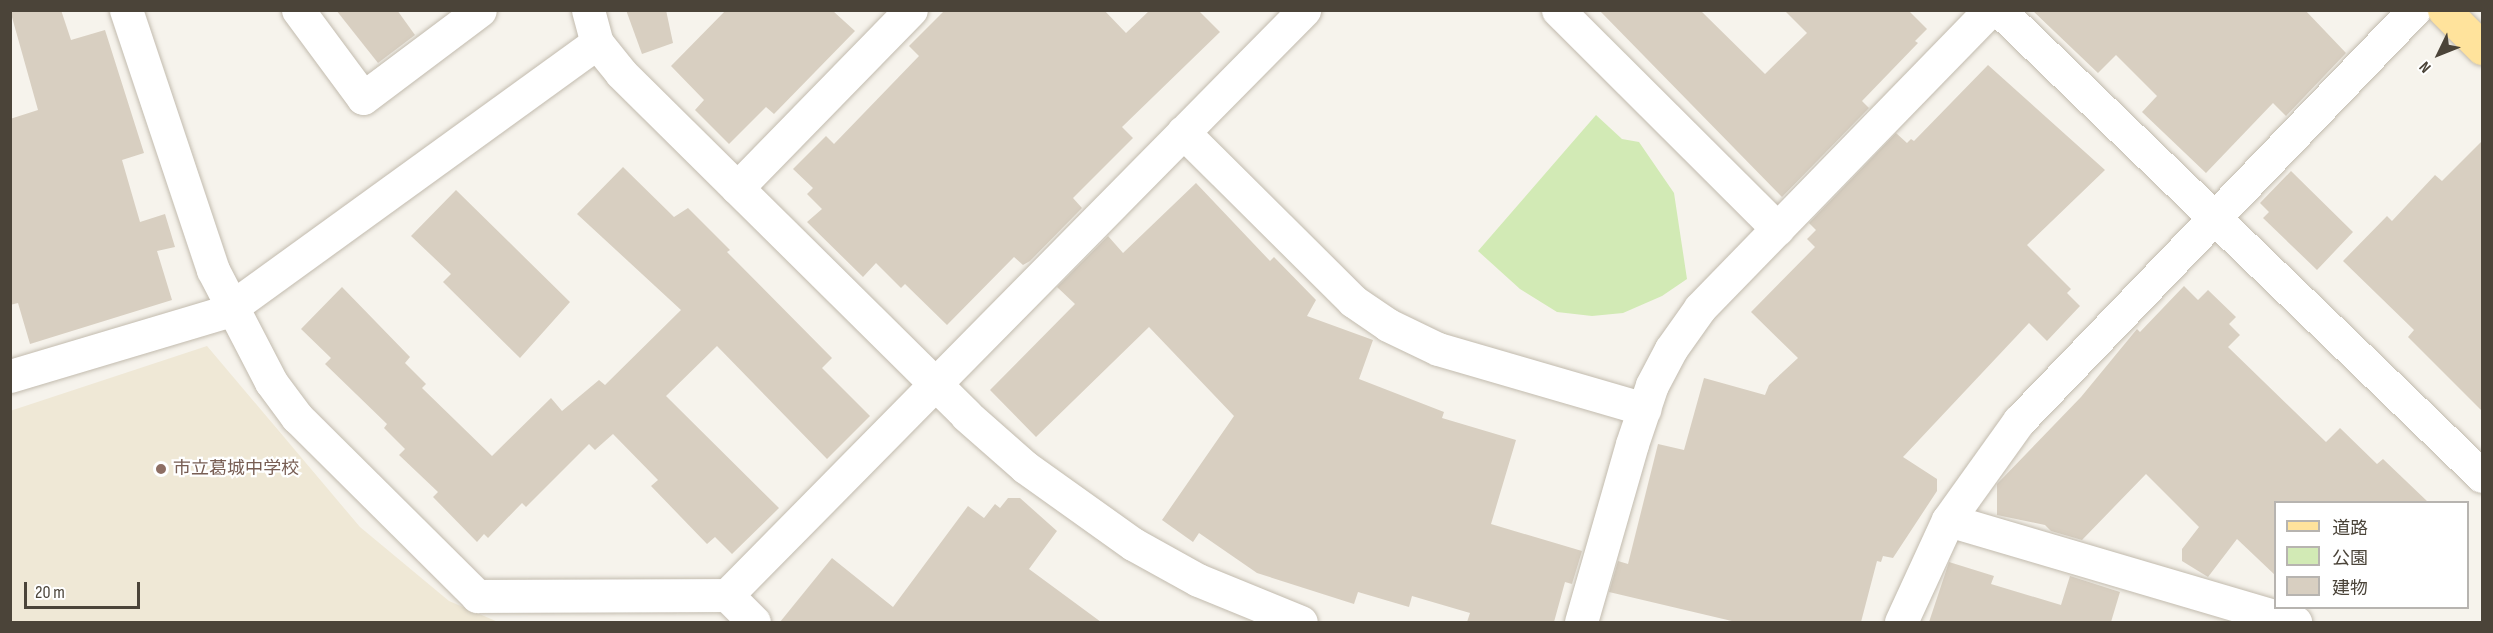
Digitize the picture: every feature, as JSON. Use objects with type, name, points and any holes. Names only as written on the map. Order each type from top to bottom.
[{"type":"main road","points":[[2444,10],[2482,48]]},
{"type":"street","points":[[126,10],[213,270],[271,382],[297,417],[477,596],[727,595],[754,622]]},
{"type":"street","points":[[298,10],[363,98],[480,10]]},
{"type":"street","points":[[588,10],[597,43],[621,74],[934,384],[1025,467],[1133,544],[1198,580],[1301,622]]},
{"type":"street","points":[[737,188],[911,10]]},
{"type":"street","points":[[727,595],[1304,10]]},
{"type":"street","points":[[1558,10],[1778,229]]},
{"type":"street","points":[[1581,622],[1644,409],[1671,349],[1700,308],[1990,10]]},
{"type":"street","points":[[1999,10],[2482,476]]},
{"type":"street","points":[[1901,622],[1948,520],[2019,421],[2414,10]]},
{"type":"street","points":[[10,376],[232,307],[597,43]]},
{"type":"street","points":[[1183,132],[1353,301],[1388,325],[1438,349],[1644,409]]},
{"type":"street","points":[[1948,520],[2295,622]]},
{"type":"shaded area","name":"市立葛城中学校","points":[[207,346],[360,527],[449,601],[498,622],[11,622],[10,411]]},
{"type":"green space","points":[[1596,115],[1622,139],[1639,142],[1674,193],[1687,279],[1662,296],[1623,313],[1592,316],[1557,312],[1520,289],[1478,251]]},
{"type":"building","points":[[10,10],[61,10],[71,40],[105,30],[144,153],[122,160],[140,222],[165,214],[175,247],[157,251],[172,300],[30,344],[18,303],[10,305],[10,119],[38,110]]},
{"type":"building","points":[[336,10],[397,10],[415,35],[378,63]]},
{"type":"building","points":[[626,10],[666,10],[673,43],[642,54]]},
{"type":"building","points":[[726,10],[833,11],[855,31],[774,114],[766,107],[729,144],[695,110],[704,100],[671,66]]},
{"type":"building","points":[[945,10],[1104,10],[1126,33],[1150,10],[1198,10],[1220,32],[1122,127],[1133,138],[1073,198],[1082,208],[1030,261],[1023,265],[1014,257],[947,325],[905,284],[901,288],[876,263],[863,277],[807,222],[822,209],[807,194],[813,188],[793,169],[826,136],[834,144],[919,56],[909,46]]},
{"type":"building","points":[[1599,10],[1700,10],[1765,74],[1807,33],[1784,10],[1908,10],[1927,29],[1915,41],[1918,43],[1862,101],[1869,108],[1782,197]]},
{"type":"building","points":[[2032,10],[2305,10],[2346,53],[2286,116],[2273,103],[2206,173],[2142,112],[2157,96],[2116,55],[2098,73]]},
{"type":"building","points":[[1988,65],[2105,170],[2027,245],[2071,289],[2067,293],[2080,306],[2047,341],[2029,323],[1903,457],[1937,479],[1937,491],[1893,558],[1883,556],[1881,562],[1877,561],[1861,622],[1736,622],[1609,592],[1618,561],[1628,564],[1658,444],[1684,450],[1704,378],[1765,395],[1769,385],[1798,358],[1751,312],[1815,247],[1807,239],[1816,230],[1809,223],[1896,133],[1907,143],[1911,139],[1914,141]]},
{"type":"building","points":[[2482,141],[2482,411],[2408,337],[2414,330],[2343,261],[2387,216],[2392,221],[2435,175],[2442,181]]},
{"type":"building","points":[[623,167],[674,217],[688,208],[730,250],[727,252],[832,358],[822,368],[870,416],[827,459],[717,346],[666,396],[779,508],[732,554],[715,537],[707,544],[651,486],[658,480],[613,434],[595,450],[589,444],[526,507],[522,503],[488,538],[484,534],[477,542],[433,497],[438,492],[399,455],[405,449],[384,428],[387,424],[325,364],[331,358],[301,329],[342,287],[410,357],[405,363],[426,384],[422,388],[492,456],[551,398],[562,411],[599,380],[605,385],[681,310],[577,214]]},
{"type":"building","points":[[2291,171],[2353,232],[2317,270],[2263,218],[2269,212],[2260,203]]},
{"type":"building","points":[[1196,183],[1270,261],[1274,257],[1316,300],[1307,316],[1373,340],[1359,379],[1444,412],[1442,418],[1516,440],[1491,524],[1582,551],[1572,584],[1565,582],[1554,622],[1467,622],[1470,613],[1412,596],[1409,607],[1358,592],[1354,604],[1257,573],[1199,533],[1193,542],[1162,520],[1234,416],[1149,327],[1036,437],[990,390],[1075,304],[1057,287],[1108,236],[1123,253]]},
{"type":"building","points":[[456,190],[570,302],[520,358],[443,282],[451,274],[411,236]]},
{"type":"building","points":[[2184,286],[2198,300],[2208,290],[2236,317],[2229,324],[2240,335],[2228,347],[2326,442],[2340,428],[2377,464],[2383,459],[2427,501],[2274,501],[2274,574],[2237,539],[2208,577],[2182,561],[2182,549],[2199,527],[2146,474],[2082,540],[2051,531],[2045,525],[1997,515],[1997,484],[2081,397],[2137,329],[2140,332]]},
{"type":"building","points":[[1008,498],[1020,498],[1057,531],[1029,569],[1101,622],[780,622],[832,558],[893,607],[968,506],[984,518],[995,504],[1000,508]]},
{"type":"building","points":[[1949,562],[1994,576],[1991,584],[2061,605],[2070,576],[2120,592],[2111,622],[1929,622]]},
{"type":"place","name":"市立葛城中学校","points":[[161,469]]}]
